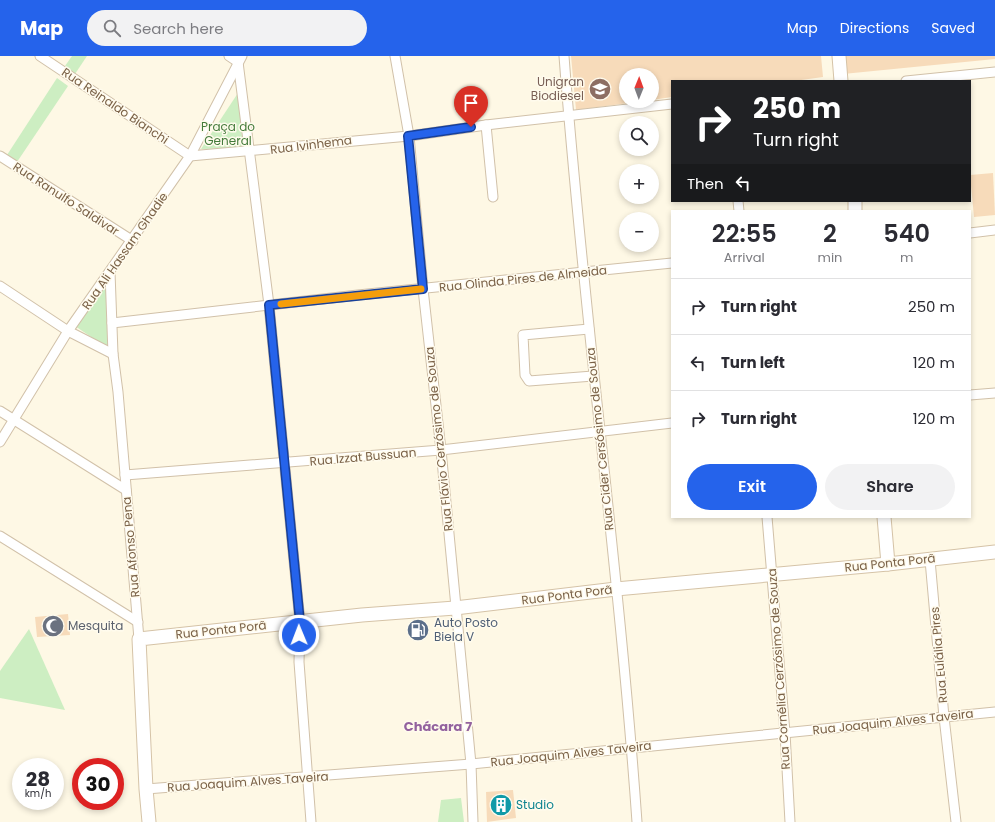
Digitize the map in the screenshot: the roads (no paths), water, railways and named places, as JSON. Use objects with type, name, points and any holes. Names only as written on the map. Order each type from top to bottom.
[{"type":"street","name":"Rua Reinaldo Bianchi","points":[[40,56],[190,156]]},
{"type":"street","points":[[229,56],[240,59],[248,152],[269,305],[283,464],[300,622],[299,662],[311,822]]},
{"type":"street","name":"Rua Flávio Cerzósimo de Souza","points":[[395,56],[408,136],[441,450],[471,764],[473,822]]},
{"type":"street","name":"Rua Cider Cersósimo de Souza","points":[[564,56],[593,376],[632,748],[637,822]]},
{"type":"street","points":[[839,56],[841,80]]},
{"type":"street","name":"Rua Ali Hassam Ghadie","points":[[0,442],[15,421],[68,331],[133,241],[190,156],[240,59]]},
{"type":"street","points":[[916,80],[995,72]]},
{"type":"street","name":"Rua Ivinhema","points":[[190,156],[248,152],[359,139],[408,136],[486,125],[569,117],[671,104]]},
{"type":"street","points":[[486,125],[493,197]]},
{"type":"street","name":"Rua Ranulfo Saldivar","points":[[0,156],[133,241]]},
{"type":"street","points":[[971,233],[995,230]]},
{"type":"street","name":"Rua Olinda Pires de Almeida","points":[[112,323],[671,263]]},
{"type":"street","name":"Rua Afonso Pena","points":[[110,272],[113,354],[118,392],[138,622],[149,822]]},
{"type":"street","points":[[0,286],[68,331],[113,354]]},
{"type":"street","points":[[589,329],[523,335],[525,374],[529,381],[593,376]]},
{"type":"street","points":[[971,395],[995,393]]},
{"type":"street","points":[[0,411],[126,490]]},
{"type":"street","name":"Rua Izzat Bussuan","points":[[125,475],[283,464],[441,450],[671,423]]},
{"type":"street","name":"Rua Cornélia Cerzósimo de Souza","points":[[767,518],[785,733],[790,822]]},
{"type":"street","points":[[884,518],[888,564]]},
{"type":"street","points":[[0,536],[138,622]]},
{"type":"street","name":"Rua Ponta Porã","points":[[139,639],[455,608],[616,589],[930,560],[995,552]]},
{"type":"street","name":"Rua Eulália Pires","points":[[930,560],[944,717],[956,822]]},
{"type":"street","name":"Rua Joaquim Alves Taveira","points":[[146,789],[471,764],[995,712]]},
{"type":"place","name":"Unigran Biodiesel","points":[[600,89]]},
{"type":"place","name":"Mesquita","points":[[53,626]]},
{"type":"place","name":"Auto Posto Biela V","points":[[418,630]]},
{"type":"place","name":"Studio","points":[[501,805]]},
{"type":"district","name":"Chácara 7","points":[[438,726]]},
{"type":"park label","name":"Praça do General","points":[[228,134]]}]
